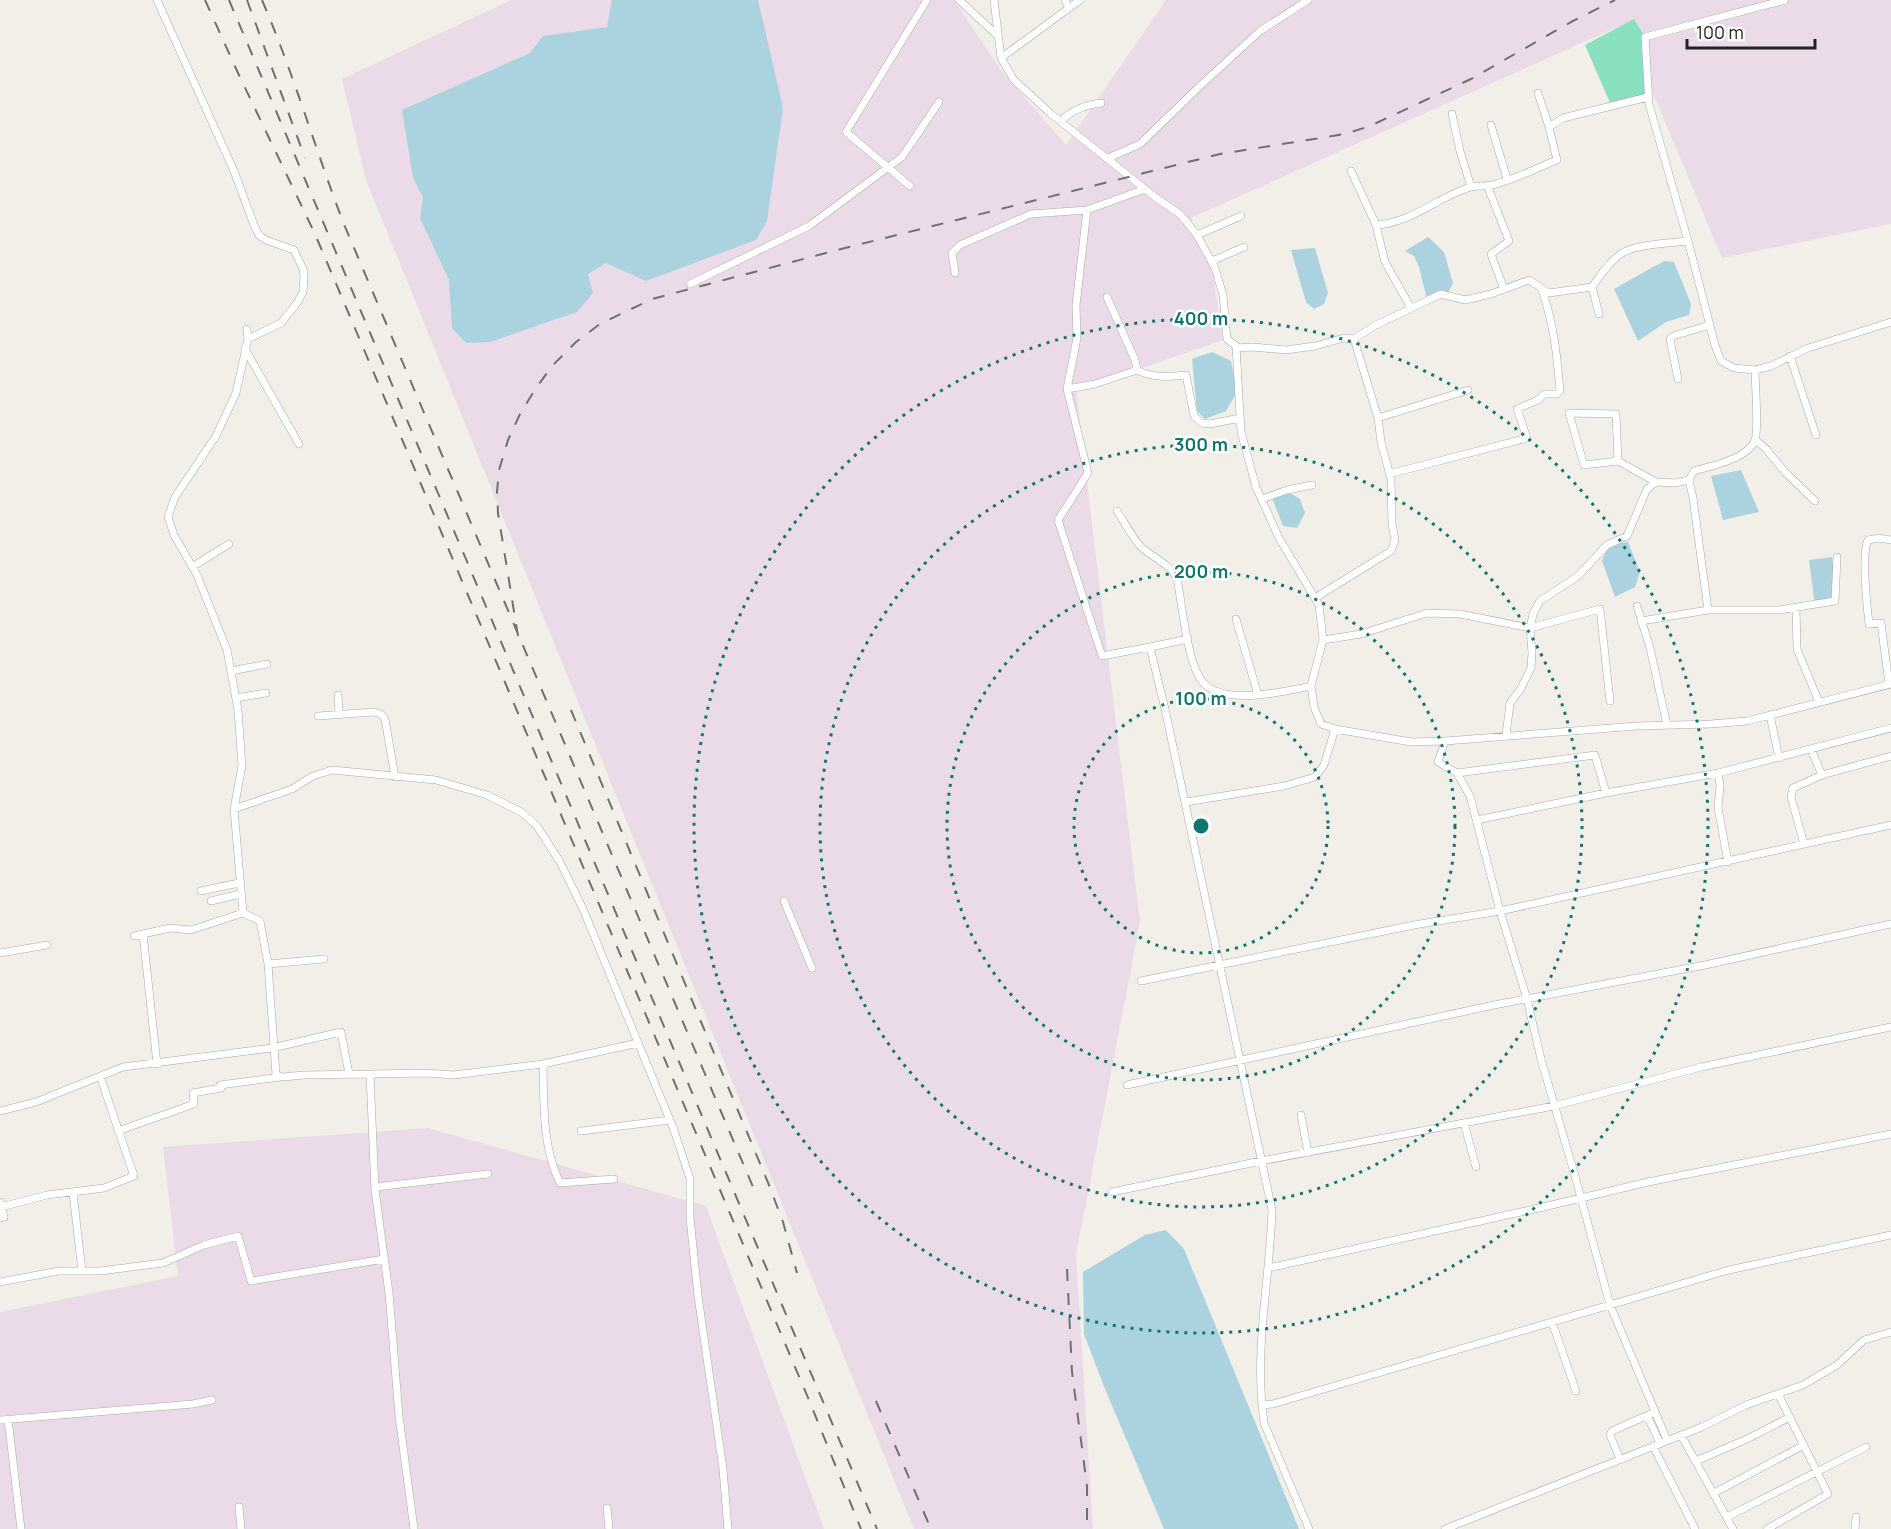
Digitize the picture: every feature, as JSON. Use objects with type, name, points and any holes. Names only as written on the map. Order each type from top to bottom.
[{"type":"street","points":[[157,0],[234,171],[254,225],[266,240],[294,250],[303,269],[303,292],[285,319],[248,339]]},
{"type":"street","points":[[910,186],[890,166],[846,132],[927,0]]},
{"type":"street","points":[[959,0],[998,36]]},
{"type":"street","points":[[994,0],[1001,58],[1014,80],[1145,189],[1181,215],[1197,235],[1212,261],[1222,295],[1227,339],[1236,346],[1241,432],[1256,487],[1279,538],[1319,605],[1323,640],[1311,686],[1314,707],[1321,724],[1335,729],[1410,742],[1729,722],[1770,715],[1890,684],[1881,623],[1869,624],[1864,564],[1865,543],[1868,540],[1872,538],[1891,540]]},
{"type":"street","points":[[1065,0],[1069,8]]},
{"type":"street","points":[[1001,58],[1080,0]]},
{"type":"street","points":[[1108,158],[1140,144],[1260,31],[1308,0]]},
{"type":"street","points":[[1785,0],[1645,37],[1648,97],[1721,361],[1734,368],[1755,370],[1771,366],[1790,356],[1864,329],[1891,322]]},
{"type":"street","points":[[1376,225],[1414,216],[1471,187],[1507,179],[1557,160],[1538,93]]},
{"type":"street","points":[[1549,127],[1563,118],[1648,97]]},
{"type":"street","points":[[690,284],[809,226],[902,157],[939,102]]},
{"type":"street","points":[[1061,121],[1069,112],[1087,105],[1101,103]]},
{"type":"street","points":[[1452,114],[1471,187]]},
{"type":"street","points":[[1491,125],[1507,179]]},
{"type":"street","points":[[1351,171],[1376,225],[1386,262],[1411,308]]},
{"type":"street","points":[[1487,185],[1509,242],[1491,254],[1504,289]]},
{"type":"street","points":[[955,273],[952,252],[960,245],[1031,214],[1087,210],[1145,189]]},
{"type":"street","points":[[1087,210],[1076,305],[1077,338],[1067,389],[1088,473],[1058,520],[1101,656],[1188,639]]},
{"type":"street","points":[[1197,235],[1241,216]]},
{"type":"street","points":[[1236,348],[1286,350],[1315,346],[1344,338],[1354,339],[1374,326],[1441,294],[1464,300],[1528,280],[1550,293],[1592,287],[1623,252],[1688,241]]},
{"type":"street","points":[[1212,261],[1244,247]]},
{"type":"street","points":[[1592,287],[1599,314]]},
{"type":"street","points":[[1389,474],[1527,438],[1517,409],[1539,400],[1544,394],[1557,394],[1560,391],[1557,344],[1552,318],[1542,290]]},
{"type":"street","points":[[1107,297],[1135,360],[1137,370]]},
{"type":"street","points":[[1678,379],[1670,339],[1710,325]]},
{"type":"street","points":[[243,913],[234,809],[242,766],[236,698],[231,671],[227,650],[192,567],[174,535],[168,517],[175,496],[216,436],[236,393],[248,339],[247,329]]},
{"type":"street","points":[[1316,598],[1391,551],[1395,540],[1389,474],[1378,418],[1354,339]]},
{"type":"street","points":[[245,349],[299,444]]},
{"type":"street","points":[[1790,356],[1816,435]]},
{"type":"street","points":[[1067,389],[1095,384],[1137,370],[1147,375],[1168,378],[1186,375],[1194,416],[1201,423],[1210,424],[1240,418]]},
{"type":"street","points":[[1707,610],[1689,480],[1694,471],[1721,464],[1746,453],[1755,440],[1755,370]]},
{"type":"street","points":[[1378,418],[1468,390]]},
{"type":"street","points":[[1618,461],[1616,414],[1569,413],[1584,465],[1618,461],[1656,482],[1675,483],[1689,480]]},
{"type":"street","points":[[1755,440],[1815,501]]},
{"type":"street","points":[[1506,735],[1510,704],[1531,668],[1530,628],[1533,614],[1540,601],[1578,576],[1607,545],[1627,536],[1647,489],[1656,482]]},
{"type":"street","points":[[1262,499],[1287,490],[1312,485]]},
{"type":"street","points":[[1117,511],[1139,544],[1150,555],[1172,568],[1177,578],[1190,655],[1202,682],[1222,695],[1258,695],[1311,686]]},
{"type":"street","points":[[192,567],[229,544]]},
{"type":"street","points":[[1641,621],[1707,610],[1779,610],[1834,601],[1837,557]]},
{"type":"street","points":[[1637,606],[1650,648],[1667,725]]},
{"type":"street","points":[[1796,608],[1797,649],[1819,702]]},
{"type":"street","points":[[1323,640],[1361,634],[1427,613],[1460,614],[1530,628],[1600,609],[1610,700]]},
{"type":"street","points":[[1236,619],[1258,695]]},
{"type":"street","points":[[1150,647],[1186,802],[1272,1210],[1259,1374],[1264,1423],[1309,1529]]},
{"type":"street","points":[[231,671],[267,664]]},
{"type":"street","points":[[236,698],[266,693]]},
{"type":"street","points":[[338,695],[339,714]]},
{"type":"street","points":[[318,716],[374,712],[381,714],[385,719],[395,777]]},
{"type":"street","points":[[1770,715],[1779,758]]},
{"type":"street","points":[[1477,820],[1606,793],[1718,773],[1891,728]]},
{"type":"street","points":[[1186,802],[1284,786],[1315,777],[1324,765],[1335,729]]},
{"type":"street","points":[[1445,741],[1438,762],[1457,773],[1470,796],[1610,1305],[1655,1412],[1660,1443]]},
{"type":"street","points":[[1811,749],[1822,776]]},
{"type":"street","points":[[1457,773],[1595,755],[1606,793]]},
{"type":"street","points":[[1804,844],[1791,797],[1793,788],[1822,776],[1891,756]]},
{"type":"street","points":[[234,809],[292,789],[313,776],[332,770],[436,780],[487,795],[521,812],[537,826],[560,862],[583,909],[670,1120],[690,1179],[690,1218],[698,1296],[721,1458],[728,1529]]},
{"type":"street","points":[[1718,773],[1720,785],[1718,808],[1728,862]]},
{"type":"street","points":[[1141,981],[1414,925],[1500,911],[1891,825]]},
{"type":"street","points":[[201,891],[239,883]]},
{"type":"street","points":[[211,901],[240,894]]},
{"type":"street","points":[[784,901],[812,968]]},
{"type":"street","points":[[134,936],[171,928],[191,930],[243,913],[260,921],[268,964],[272,1048],[276,1075],[283,1077]]},
{"type":"street","points":[[1127,1085],[1240,1059],[1527,999],[1705,965],[1891,924]]},
{"type":"street","points":[[143,934],[157,1064]]},
{"type":"street","points":[[0,953],[47,945]]},
{"type":"street","points":[[268,964],[324,959]]},
{"type":"street","points":[[1112,1192],[1261,1161],[1554,1106],[1701,1067],[1891,1027]]},
{"type":"street","points":[[0,1111],[36,1102],[123,1067],[272,1048],[341,1032],[349,1074]]},
{"type":"street","points":[[118,1131],[194,1104],[193,1093],[221,1088],[220,1085],[283,1077],[349,1074],[454,1075],[543,1064],[638,1043]]},
{"type":"street","points":[[543,1064],[548,1149],[552,1167],[560,1183],[614,1179]]},
{"type":"street","points":[[370,1074],[375,1187],[399,1416],[414,1529]]},
{"type":"street","points":[[0,1218],[4,1217],[0,1204],[104,1188],[134,1176],[100,1076]]},
{"type":"street","points":[[1301,1115],[1308,1153]]},
{"type":"street","points":[[581,1131],[670,1120]]},
{"type":"street","points":[[1464,1123],[1476,1167]]},
{"type":"street","points":[[1268,1268],[1648,1182],[1891,1134]]},
{"type":"street","points":[[375,1187],[488,1174]]},
{"type":"street","points":[[73,1193],[82,1271]]},
{"type":"street","points":[[1262,1405],[1274,1404],[1729,1270],[1891,1235]]},
{"type":"street","points":[[0,1282],[59,1271],[100,1271],[164,1263],[204,1245],[238,1236],[251,1281],[384,1259]]},
{"type":"street","points":[[1552,1322],[1576,1391]]},
{"type":"street","points":[[1445,1529],[1803,1385],[1837,1365],[1864,1340],[1891,1332]]},
{"type":"street","points":[[1767,1529],[1828,1494],[1778,1394]]},
{"type":"street","points":[[21,1529],[4,1420],[193,1404],[212,1400]]},
{"type":"street","points":[[1620,1459],[1610,1435],[1612,1431],[1655,1412]]},
{"type":"street","points":[[1647,1416],[1695,1529]]},
{"type":"street","points":[[1696,1461],[1790,1417]]},
{"type":"street","points":[[1681,1435],[1733,1529]]},
{"type":"street","points":[[1714,1493],[1804,1445]]},
{"type":"street","points":[[1726,1517],[1866,1447]]},
{"type":"street","points":[[239,1507],[242,1529]]},
{"type":"street","points":[[607,1508],[609,1529]]},
{"type":"street","points":[[1855,1529],[1856,1517]]},
{"type":"shaded area","points":[[511,0],[954,0],[1000,69],[1066,145],[1166,0],[1891,0],[1891,224],[1722,258],[1624,24],[1191,218],[1213,276],[1223,340],[1076,391],[1140,922],[1076,1255],[1093,1529],[914,1529],[366,180],[342,79]]},
{"type":"shaded area","points":[[428,1128],[706,1206],[824,1529],[0,1529],[0,1312],[178,1276],[163,1147]]},
{"type":"green space","points":[[1634,19],[1645,37],[1648,97],[1611,105],[1585,45]]},
{"type":"water","points":[[612,0],[758,0],[783,108],[767,221],[756,240],[646,281],[606,263],[588,274],[593,293],[577,312],[490,342],[466,343],[452,328],[449,280],[420,218],[423,197],[413,178],[402,110],[530,53],[543,36],[607,27]]},
{"type":"water","points":[[1428,237],[1444,252],[1453,283],[1448,293],[1427,299],[1414,256],[1405,251]]},
{"type":"water","points":[[1315,248],[1328,293],[1324,304],[1314,309],[1306,302],[1291,250]]},
{"type":"water","points":[[1664,261],[1674,262],[1691,304],[1689,315],[1666,322],[1638,341],[1614,289]]},
{"type":"water","points":[[1212,352],[1231,361],[1237,392],[1226,411],[1205,419],[1197,411],[1192,359]]},
{"type":"water","points":[[1741,470],[1759,512],[1723,520],[1711,476]]},
{"type":"water","points":[[1290,493],[1300,499],[1305,513],[1297,528],[1283,526],[1272,498]]},
{"type":"water","points":[[1628,542],[1640,572],[1635,587],[1615,597],[1602,561],[1608,545]]},
{"type":"water","points":[[1832,557],[1836,590],[1832,599],[1815,605],[1809,560]]},
{"type":"water","points":[[1166,1230],[1184,1249],[1299,1529],[1164,1529],[1084,1334],[1083,1272],[1145,1235]]},
{"type":"railway","points":[[205,0],[315,234],[809,1400],[861,1529]]},
{"type":"railway","points":[[229,0],[877,1529]]},
{"type":"railway","points":[[247,0],[305,158]]},
{"type":"railway","points":[[262,0],[284,55],[343,222],[756,1194]]},
{"type":"railway","points":[[518,636],[498,513],[499,470],[508,440],[536,388],[553,365],[576,342],[600,324],[652,299],[845,248],[1220,154],[1345,134],[1370,126],[1471,79],[1571,22],[1615,0]]},
{"type":"railway","points":[[571,710],[769,1185],[783,1222],[797,1273]]},
{"type":"railway","points":[[1067,1269],[1072,1372],[1087,1486],[1087,1529]]},
{"type":"railway","points":[[876,1401],[931,1529]]}]
